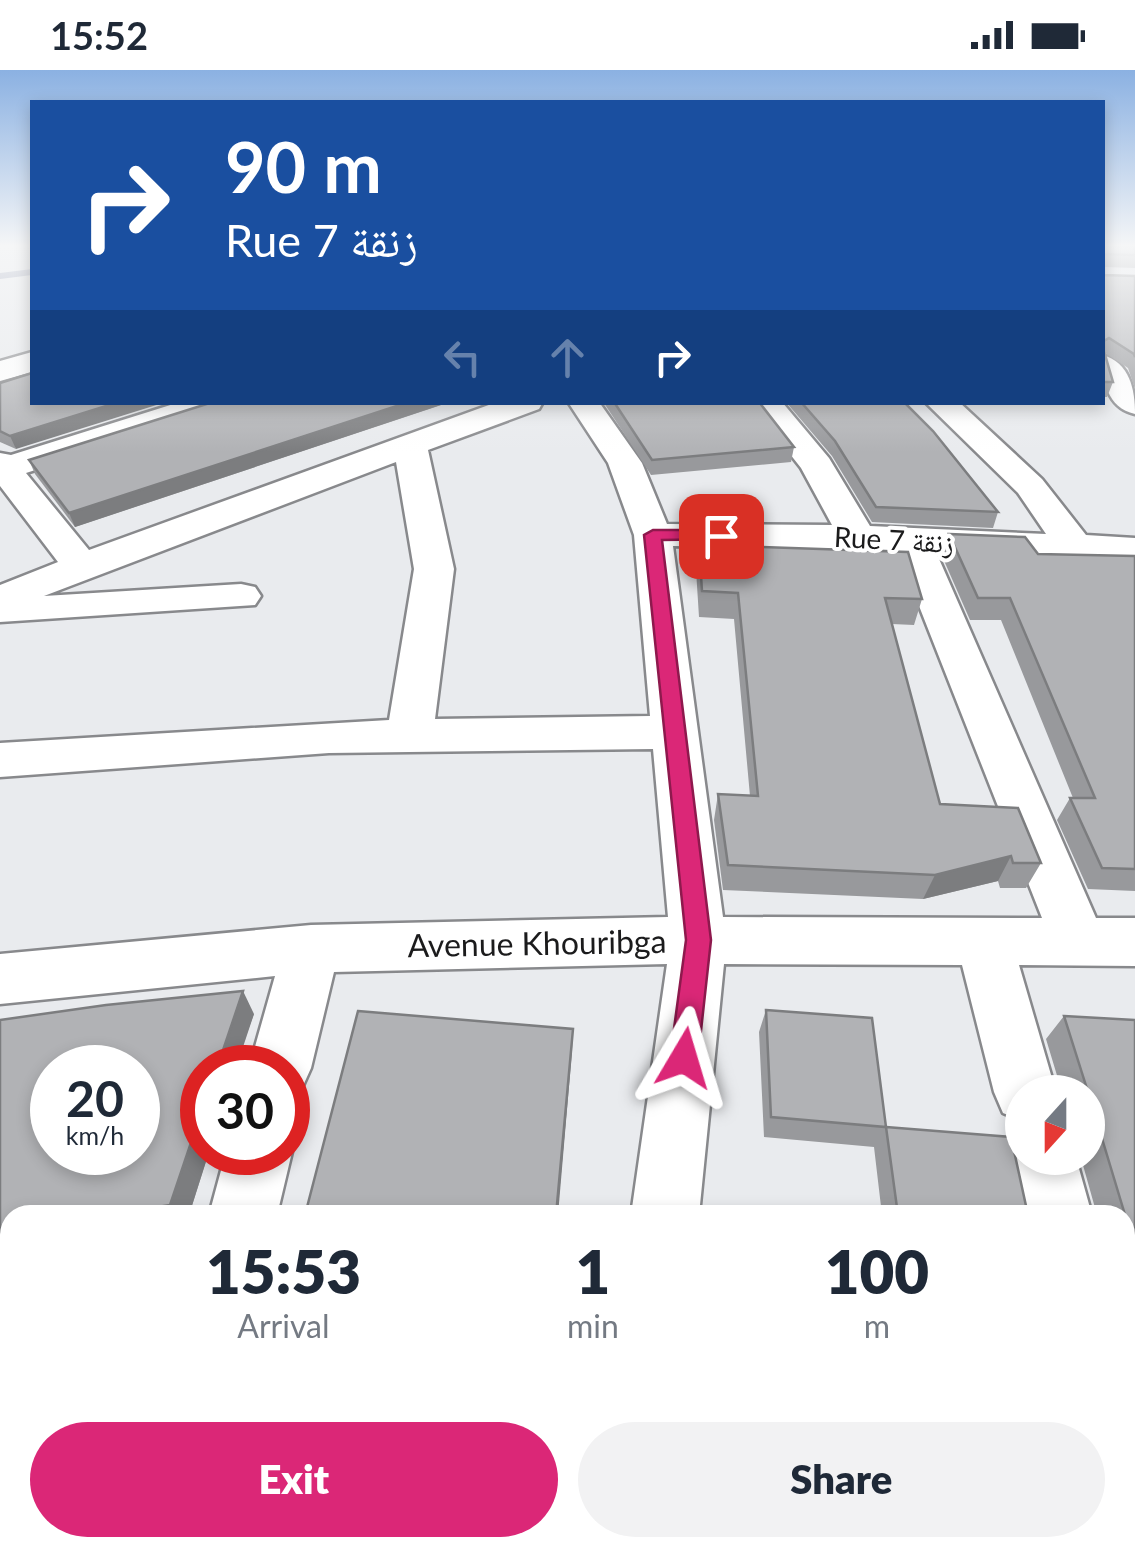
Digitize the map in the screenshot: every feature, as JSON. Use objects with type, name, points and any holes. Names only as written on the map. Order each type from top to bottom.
[{"type":"street","points":[[1108,347],[1135,405]]},
{"type":"street","points":[[0,371],[30,363]]},
{"type":"street","points":[[82,566],[2,467],[204,405]]},
{"type":"street","points":[[0,600],[82,566],[520,405]]},
{"type":"street","points":[[585,405],[625,463],[653,535],[677,732],[698,940],[667,1205]]},
{"type":"street","points":[[767,405],[833,485],[856,537]]},
{"type":"street","points":[[943,405],[1030,486],[1074,548]]},
{"type":"street","points":[[410,446],[434,569],[410,734]]},
{"type":"street","name":"Rue 7 زنقة","points":[[653,535],[856,537],[1135,550]]},
{"type":"street","points":[[912,541],[1078,940]]},
{"type":"street","points":[[0,611],[240,596]]},
{"type":"street","points":[[0,760],[410,734],[677,732]]},
{"type":"street","name":"Avenue Khouribga","points":[[0,979],[311,949],[698,940],[1135,942]]},
{"type":"street","points":[[984,941],[1020,1075]]},
{"type":"street","points":[[286,1045],[311,949]]},
{"type":"street","points":[[246,1205],[253,1175]]},
{"type":"street","points":[[1047,1175],[1055,1205]]},
{"type":"building","points":[[1105,313],[1135,313],[1135,357],[1109,338],[1105,340]]},
{"type":"building","points":[[1105,354],[1113,382],[1105,382]]},
{"type":"building","points":[[30,374],[30,405],[109,405],[10,436],[0,431],[0,383]]},
{"type":"building","points":[[203,405],[400,405],[69,513],[29,460]]},
{"type":"building","points":[[616,405],[761,405],[794,447],[652,460]]},
{"type":"building","points":[[804,405],[907,405],[998,512],[876,507],[835,441]]},
{"type":"building","points":[[949,534],[1025,537],[1038,554],[1135,556],[1135,869],[1102,868],[1070,798],[1095,798],[1010,598],[978,598]]},
{"type":"building","points":[[699,545],[908,552],[922,599],[885,598],[940,804],[1018,808],[1041,863],[1013,863],[1011,856],[935,875],[728,865],[718,794],[758,796],[738,593],[702,591]]},
{"type":"building","points":[[243,991],[225,1045],[180,1045],[180,1175],[170,1205],[0,1205],[0,1020]]},
{"type":"building","points":[[766,1010],[872,1018],[886,1127],[771,1117]]},
{"type":"building","points":[[358,1011],[573,1029],[557,1205],[308,1205]]},
{"type":"building","points":[[1064,1016],[1135,1020],[1135,1205],[1122,1205],[1105,1148],[1105,1075],[1083,1075]]},
{"type":"building","points":[[886,1127],[1005,1137],[1005,1175],[1019,1175],[1026,1205],[897,1205]]},
{"type":"route","points":[[684,1058],[698,940],[653,535],[721,536]]}]
